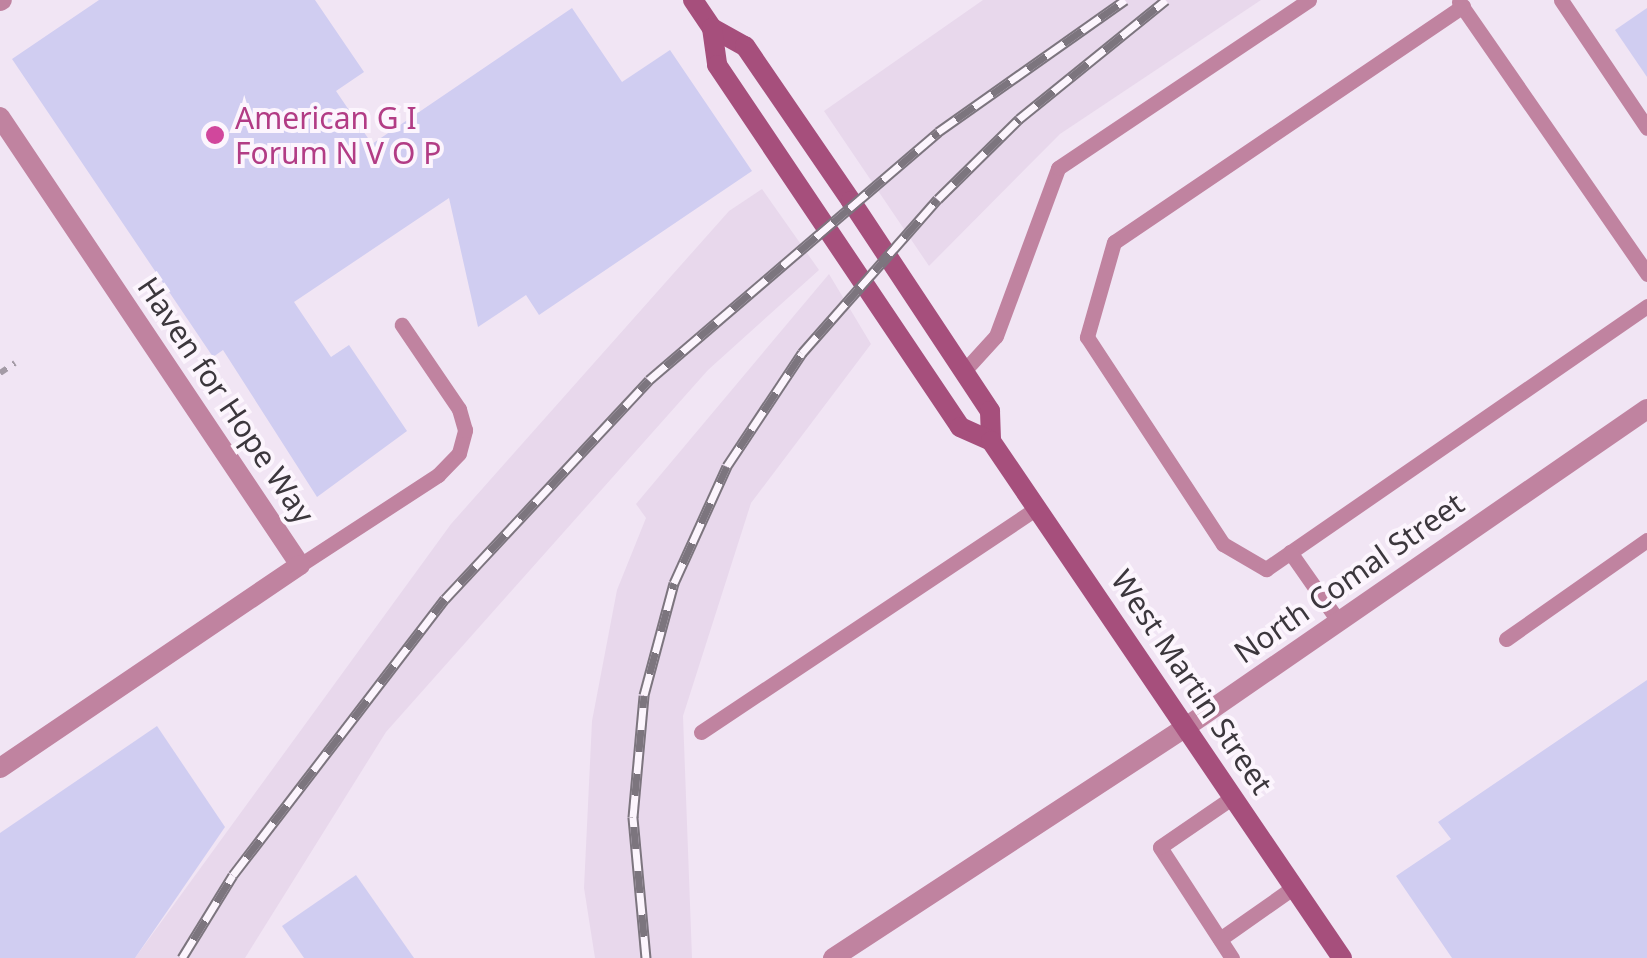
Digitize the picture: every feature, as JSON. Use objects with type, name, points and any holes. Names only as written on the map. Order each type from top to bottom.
[{"type":"main road","name":"West Martin Street","points":[[693,0],[712,28],[717,65],[960,427],[991,441],[1342,958]]},
{"type":"main road","name":"West Martin Street","points":[[712,28],[745,46],[990,411],[991,441]]},
{"type":"street","name":"Haven for Hope Way","points":[[0,117],[300,565],[0,768]]},
{"type":"street","name":"North Comal Street","points":[[833,958],[1186,727],[1647,410]]},
{"type":"lane","points":[[964,371],[996,336],[1058,168],[1308,0]]},
{"type":"lane","points":[[1561,0],[1647,128]]},
{"type":"lane","points":[[1647,274],[1460,3],[1114,242],[1087,337],[1223,544],[1266,569],[1647,306]]},
{"type":"lane","points":[[300,565],[438,476],[460,453],[464,430],[459,410],[402,325]]},
{"type":"lane","points":[[702,732],[1037,508]]},
{"type":"lane","points":[[1506,640],[1647,540]]},
{"type":"lane","points":[[1290,552],[1339,622]]},
{"type":"lane","points":[[1232,958],[1160,846],[1233,797]]},
{"type":"lane","points":[[1220,939],[1294,888]]},
{"type":"path","points":[[0,374],[15,363]]},
{"type":"shaded area","points":[[983,0],[1261,0],[1060,134],[929,266],[824,111]]},
{"type":"shaded area","points":[[762,189],[819,270],[708,370],[386,732],[245,958],[135,958],[451,524],[729,211]]},
{"type":"shaded area","points":[[829,274],[871,344],[751,503],[683,716],[692,958],[595,958],[584,888],[592,721],[617,590],[646,518],[636,504]]},
{"type":"building","points":[[99,0],[315,0],[364,72],[336,91],[372,144],[572,8],[622,82],[670,50],[752,171],[539,315],[526,295],[478,327],[449,198],[294,302],[331,357],[349,345],[407,431],[317,497],[223,350],[213,357],[12,59]]},
{"type":"building","points":[[1647,8],[1647,77],[1615,30]]},
{"type":"building","points":[[1647,680],[1647,958],[1452,958],[1396,876],[1451,839],[1438,822]]},
{"type":"building","points":[[157,726],[225,827],[135,958],[0,958],[0,833]]},
{"type":"building","points":[[356,875],[414,958],[304,958],[282,926]]},
{"type":"railway","points":[[182,958],[233,875],[445,599],[649,380],[938,132],[1125,0]]},
{"type":"railway","points":[[646,958],[633,817],[644,695],[674,583],[727,466],[802,353],[938,199],[1019,119],[1166,0]]},
{"type":"place","name":"American G I Forum N V O P","points":[[215,135]]}]
